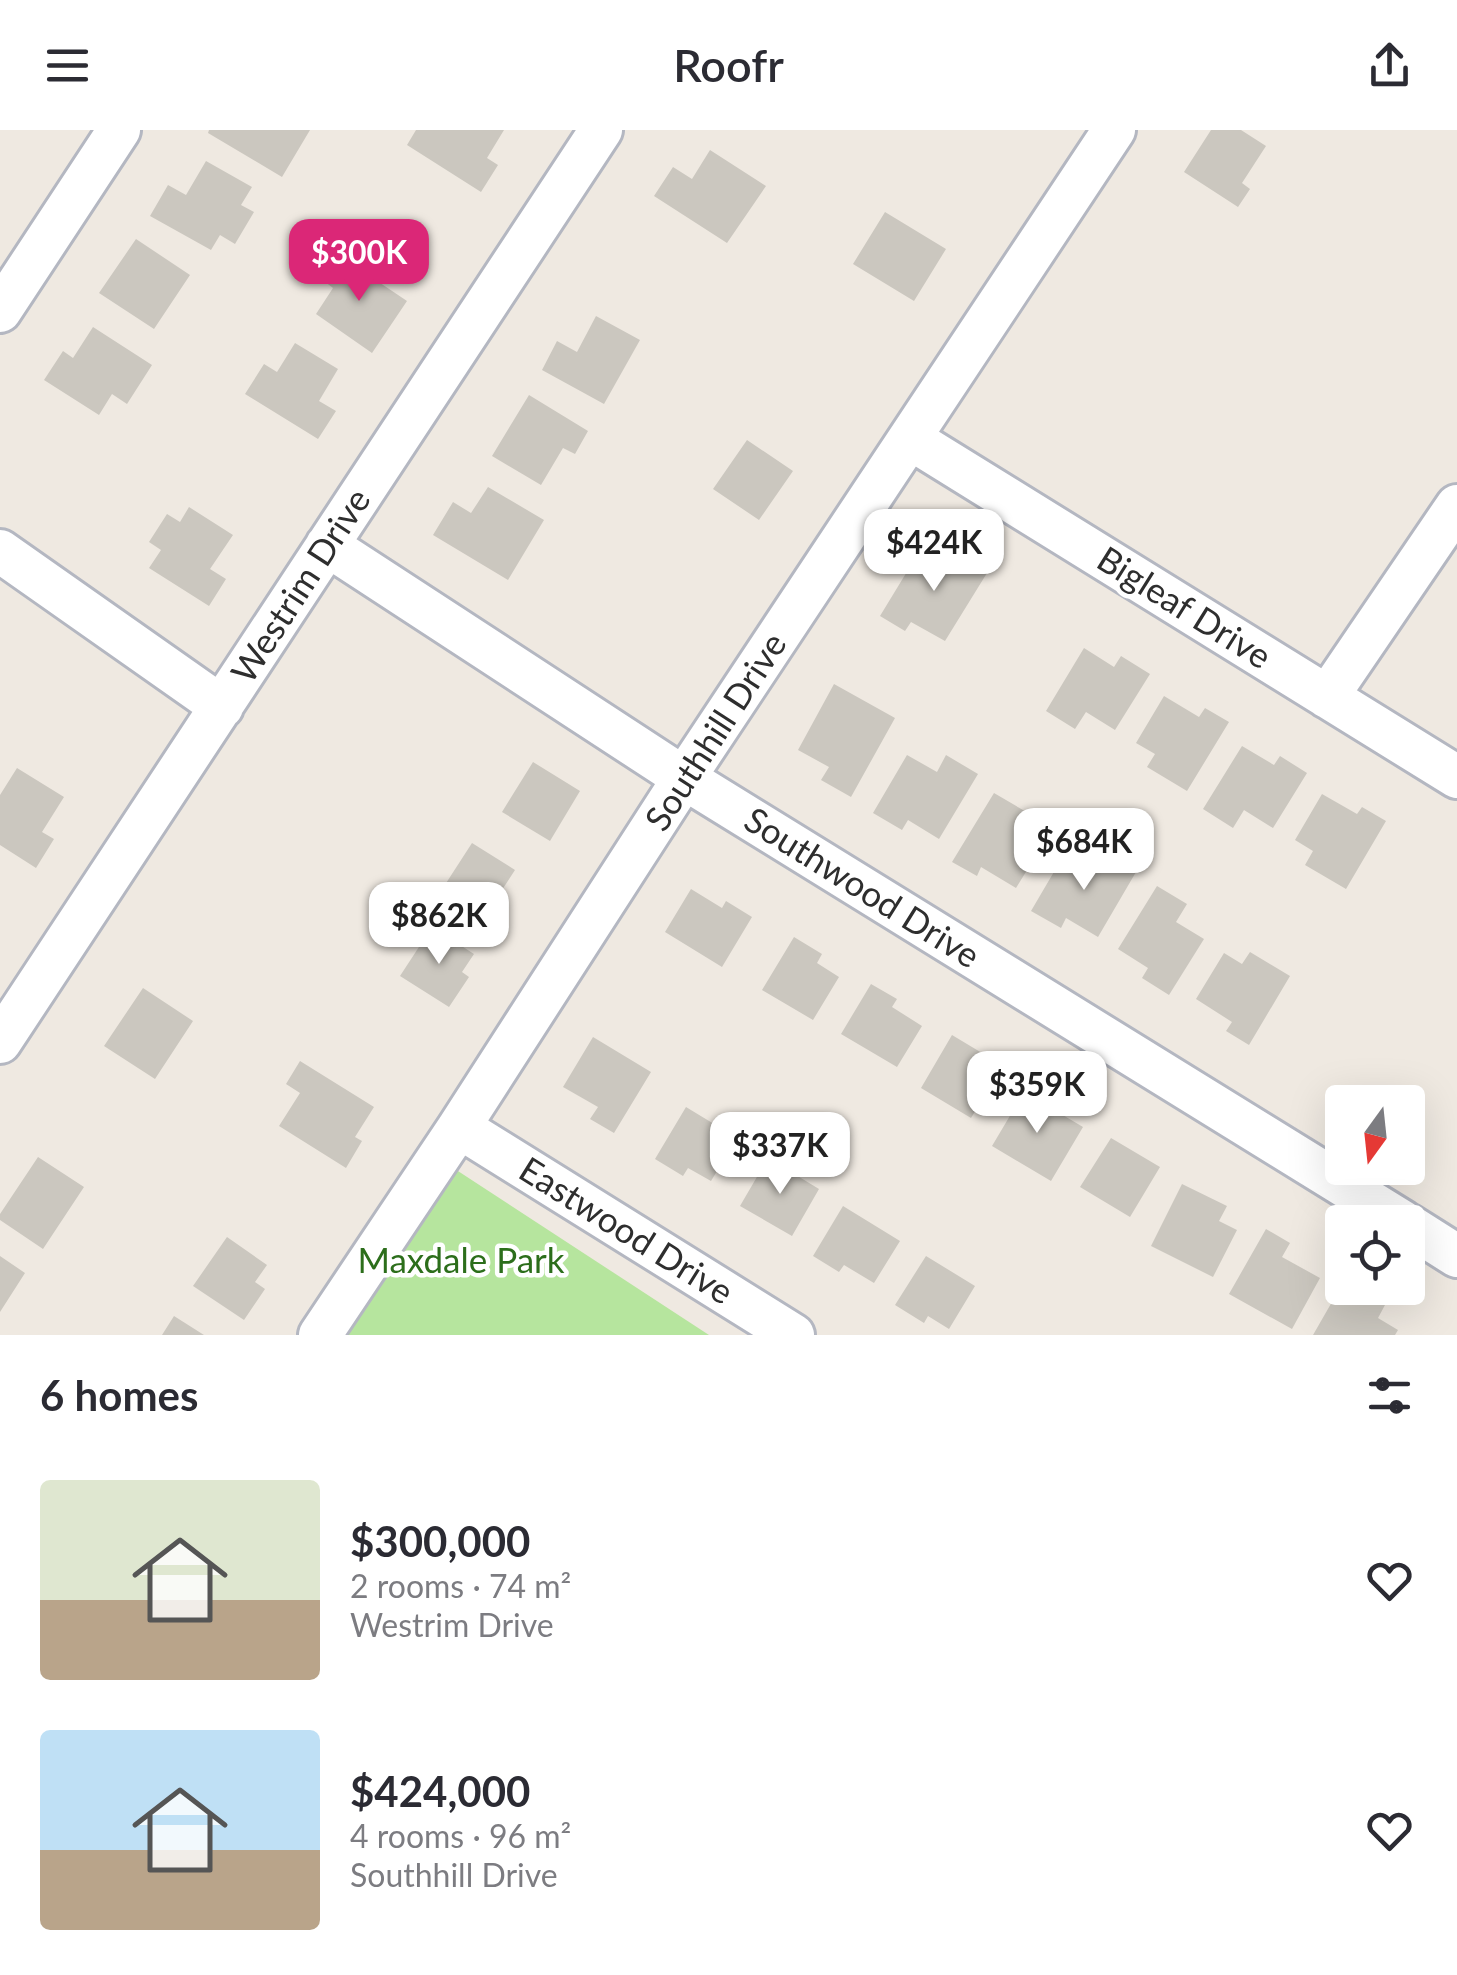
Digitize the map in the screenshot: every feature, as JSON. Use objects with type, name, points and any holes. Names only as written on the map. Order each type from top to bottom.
[{"type":"street","points":[[0,311],[119,130]]},
{"type":"street","name":"Westrim Drive","points":[[0,1042],[601,130]]},
{"type":"street","name":"Southhill Drive","points":[[320,1335],[1114,130]]},
{"type":"street","name":"Bigleaf Drive","points":[[910,439],[1457,777]]},
{"type":"street","points":[[1327,697],[1457,506]]},
{"type":"street","name":"Southwood Drive","points":[[326,545],[684,778],[1374,1205]]},
{"type":"street","points":[[0,551],[222,707]]},
{"type":"street","name":"Eastwood Drive","points":[[459,1127],[792,1335]]},
{"type":"street","name":"Southwood Drive","points":[[1425,1236],[1457,1256]]},
{"type":"green space","name":"Maxdale Park","points":[[438,1158],[709,1335],[327,1335]]},
{"type":"building","points":[[310,130],[282,177],[208,133]]},
{"type":"building","points":[[416,130],[504,130],[487,158],[498,165],[481,192],[407,145]]},
{"type":"building","points":[[1211,130],[1241,130],[1266,146],[1242,183],[1250,189],[1238,207],[1184,172]]},
{"type":"building","points":[[710,150],[766,186],[727,243],[654,196],[673,167],[692,179]]},
{"type":"building","points":[[206,161],[252,187],[241,205],[254,212],[235,244],[220,235],[211,250],[150,216],[168,185],[186,195]]},
{"type":"building","points":[[885,212],[946,249],[914,301],[853,264]]},
{"type":"building","points":[[136,239],[190,275],[154,329],[99,293]]},
{"type":"building","points":[[337,254],[407,301],[372,353],[316,314],[333,288],[320,278]]},
{"type":"building","points":[[596,316],[640,340],[604,404],[542,370],[557,341],[577,352]]},
{"type":"building","points":[[93,327],[152,365],[127,404],[112,394],[99,415],[44,380],[63,351],[73,358]]},
{"type":"building","points":[[295,343],[338,369],[319,401],[336,411],[318,439],[245,394],[264,364],[277,372]]},
{"type":"building","points":[[529,395],[588,431],[575,454],[563,448],[541,485],[492,456]]},
{"type":"building","points":[[747,440],[793,471],[759,520],[713,489]]},
{"type":"building","points":[[488,487],[544,520],[508,580],[433,535],[453,502],[471,513]]},
{"type":"building","points":[[189,507],[233,535],[210,569],[226,579],[209,606],[149,568],[161,550],[149,542],[167,514],[180,522]]},
{"type":"building","points":[[922,547],[952,566],[958,556],[987,573],[945,641],[911,622],[905,631],[880,616]]},
{"type":"building","points":[[1084,648],[1114,667],[1121,656],[1150,674],[1115,730],[1086,712],[1075,729],[1046,711]]},
{"type":"building","points":[[834,684],[895,718],[851,797],[821,780],[829,767],[798,750]]},
{"type":"building","points":[[1164,696],[1199,717],[1205,708],[1229,722],[1187,791],[1147,767],[1155,754],[1136,743]]},
{"type":"building","points":[[1242,746],[1274,765],[1280,756],[1307,773],[1273,828],[1244,810],[1233,828],[1203,809]]},
{"type":"building","points":[[907,755],[937,772],[946,755],[978,774],[939,839],[908,820],[902,830],[873,813]]},
{"type":"building","points":[[533,762],[580,791],[550,841],[502,812]]},
{"type":"building","points":[[17,768],[64,797],[42,832],[54,839],[36,868],[0,845],[0,795]]},
{"type":"building","points":[[994,793],[1035,817],[1027,830],[1045,841],[1016,888],[981,867],[977,876],[952,862]]},
{"type":"building","points":[[1322,794],[1357,814],[1362,807],[1386,821],[1346,889],[1305,865],[1313,851],[1295,840]]},
{"type":"building","points":[[472,843],[515,870],[500,893],[509,898],[491,926],[439,894]]},
{"type":"building","points":[[1065,853],[1096,871],[1105,854],[1136,872],[1098,937],[1066,918],[1061,928],[1031,911]]},
{"type":"building","points":[[1157,886],[1187,904],[1176,922],[1204,939],[1169,995],[1142,978],[1148,968],[1118,949]]},
{"type":"building","points":[[691,889],[722,908],[726,901],[752,917],[722,967],[665,932]]},
{"type":"building","points":[[432,927],[474,954],[462,972],[469,977],[449,1007],[400,976]]},
{"type":"building","points":[[794,937],[822,954],[817,963],[839,977],[813,1020],[762,990]]},
{"type":"building","points":[[1250,952],[1290,976],[1249,1045],[1226,1031],[1232,1022],[1196,999],[1224,953],[1242,964]]},
{"type":"building","points":[[871,984],[897,999],[892,1007],[922,1026],[897,1067],[841,1034]]},
{"type":"building","points":[[143,988],[193,1021],[155,1079],[104,1046]]},
{"type":"building","points":[[952,1035],[982,1053],[976,1062],[997,1075],[971,1118],[921,1088]]},
{"type":"building","points":[[593,1037],[651,1072],[614,1133],[590,1119],[598,1107],[563,1087]]},
{"type":"building","points":[[300,1061],[374,1107],[355,1137],[362,1141],[346,1168],[279,1126],[300,1093],[286,1084]]},
{"type":"building","points":[[1024,1092],[1083,1127],[1051,1181],[992,1146]]},
{"type":"building","points":[[686,1107],[737,1138],[711,1181],[688,1168],[683,1176],[655,1159]]},
{"type":"building","points":[[1111,1138],[1160,1167],[1130,1217],[1080,1187]]},
{"type":"building","points":[[38,1157],[84,1187],[43,1249],[0,1220],[0,1214]]},
{"type":"building","points":[[768,1158],[819,1189],[792,1236],[740,1206]]},
{"type":"building","points":[[1182,1184],[1227,1206],[1219,1221],[1237,1230],[1213,1277],[1151,1246]]},
{"type":"building","points":[[843,1206],[900,1241],[874,1283],[844,1265],[839,1272],[813,1256]]},
{"type":"building","points":[[1266,1229],[1290,1243],[1282,1257],[1320,1278],[1292,1329],[1229,1294]]},
{"type":"building","points":[[227,1237],[267,1265],[255,1282],[265,1289],[244,1320],[193,1286]]},
{"type":"building","points":[[0,1256],[25,1273],[0,1312]]},
{"type":"building","points":[[926,1256],[975,1286],[949,1329],[928,1316],[924,1323],[895,1305]]},
{"type":"building","points":[[1330,1305],[1385,1305],[1378,1318],[1398,1330],[1395,1335],[1313,1335]]},
{"type":"building","points":[[174,1316],[204,1335],[162,1335]]}]
